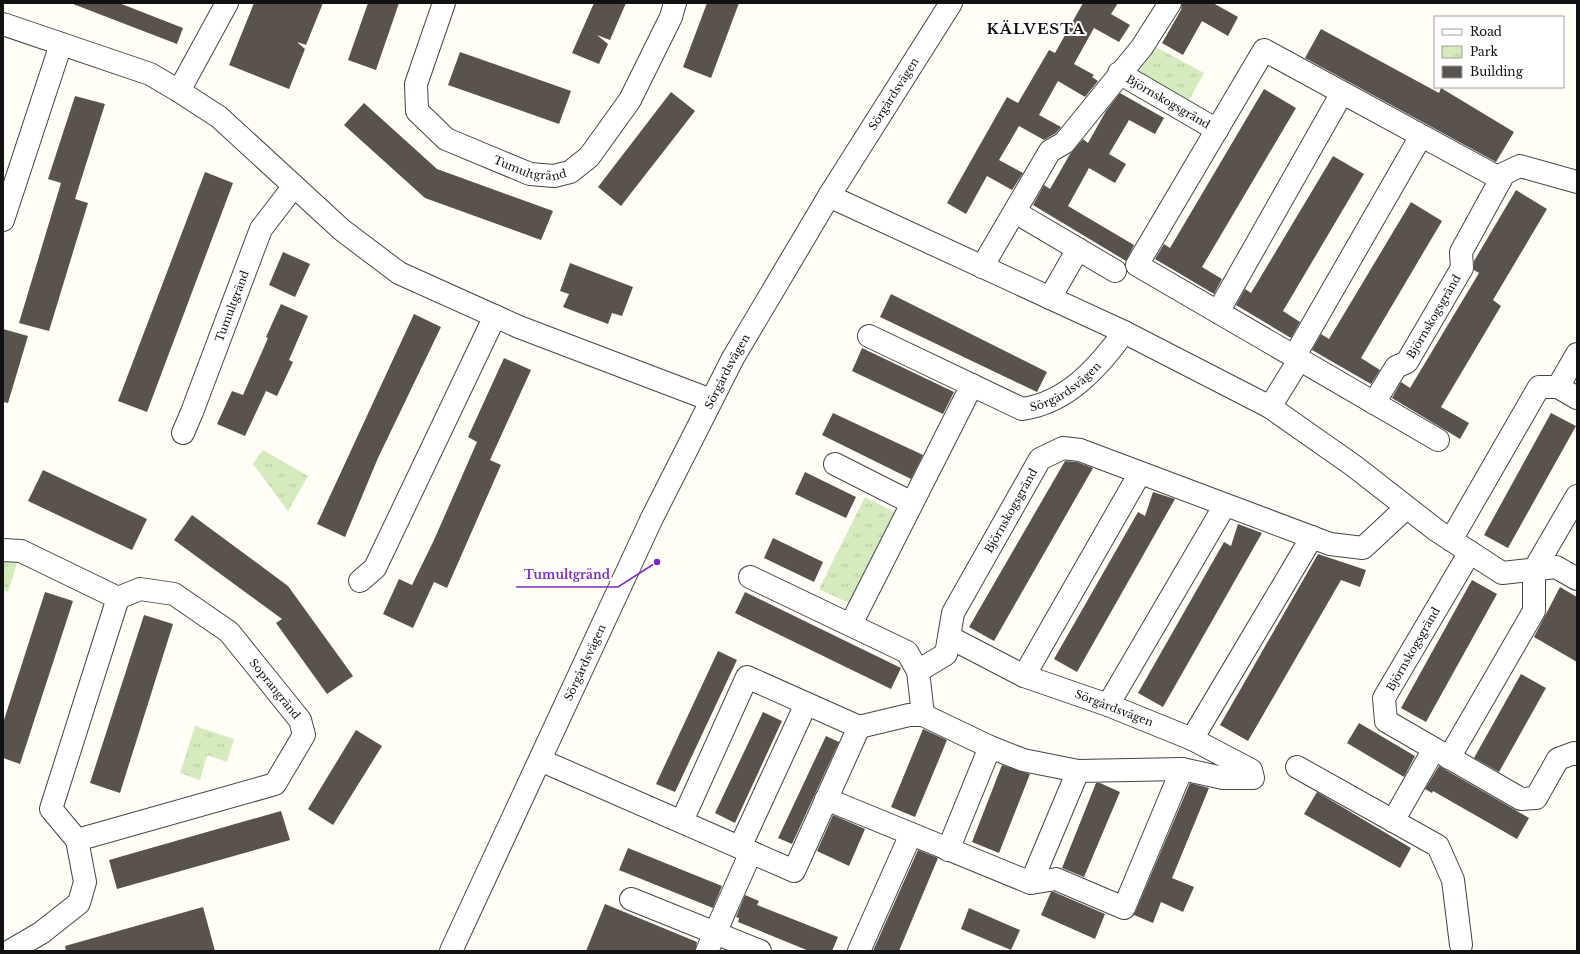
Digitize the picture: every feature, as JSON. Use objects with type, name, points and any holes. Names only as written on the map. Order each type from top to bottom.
[{"type":"street","points":[[180,91],[227,3]]},
{"type":"street","name":"Tumultgränd","points":[[444,3],[416,84],[417,112],[446,139],[530,174],[554,176],[570,172],[590,156],[630,100],[671,17],[675,3]]},
{"type":"street","name":"Sörgårdsvägen","points":[[451,951],[652,518],[733,358],[829,196],[951,3]]},
{"type":"street","name":"Björnskogsgränd","points":[[982,267],[1050,151],[1064,143],[1142,47],[1170,3]]},
{"type":"street","points":[[3,24],[150,74],[180,91],[219,117],[342,230],[399,273],[495,316],[711,400]]},
{"type":"street","points":[[3,220],[61,44]]},
{"type":"street","name":"Björnskogsgränd","points":[[1438,440],[1137,265],[1264,50],[1501,179]]},
{"type":"street","name":"Björnskogsgränd","points":[[1119,74],[1217,130]]},
{"type":"street","points":[[1218,312],[1342,93]]},
{"type":"street","points":[[1270,407],[1421,136]]},
{"type":"street","name":"Björnskogsgränd","points":[[1374,403],[1396,367],[1407,362],[1462,268],[1461,252],[1503,174],[1520,166],[1577,182]]},
{"type":"street","name":"Tumultgränd","points":[[183,433],[261,229],[294,186]]},
{"type":"street","points":[[829,196],[1124,332],[1270,407],[1354,466],[1406,508],[1451,540],[1502,573],[1556,567],[1577,579]]},
{"type":"street","points":[[1015,212],[1115,271]]},
{"type":"street","points":[[1050,298],[1078,249]]},
{"type":"street","points":[[360,581],[375,568],[495,316]]},
{"type":"street","name":"Sörgårdsvägen","points":[[869,336],[1022,409],[1036,407],[1062,396],[1104,360],[1124,332]]},
{"type":"street","points":[[1558,387],[1577,354]]},
{"type":"street","points":[[851,624],[972,385]]},
{"type":"street","points":[[1451,540],[1540,387],[1558,387],[1577,398]]},
{"type":"street","name":"Björnskogsgränd","points":[[949,637],[953,612],[1040,459],[1063,448],[1080,450],[1330,544],[1363,548],[1406,508]]},
{"type":"street","points":[[835,464],[912,503]]},
{"type":"street","points":[[1024,676],[1140,473]]},
{"type":"street","points":[[1394,821],[1442,754],[1534,611],[1534,570],[1577,496]]},
{"type":"street","points":[[1108,705],[1225,505]]},
{"type":"street","points":[[1192,739],[1312,537]]},
{"type":"street","points":[[3,550],[21,551],[118,598],[51,809],[77,840],[85,882],[79,903],[41,933],[10,951]]},
{"type":"street","name":"Björnskogsgränd","points":[[1470,552],[1384,698],[1386,721],[1521,799],[1536,798],[1558,759],[1574,753],[1577,754]]},
{"type":"street","points":[[750,577],[908,652],[918,671],[923,715]]},
{"type":"street","name":"Soprangränd","points":[[77,840],[275,784],[304,736],[300,720],[229,632],[174,594],[140,588],[118,598]]},
{"type":"street","points":[[918,671],[946,654],[949,637]]},
{"type":"street","name":"Sörgårdsvägen","points":[[859,727],[909,715],[923,715],[990,747],[1023,760],[1078,771],[1182,769],[1223,778],[1252,778],[1251,770],[1192,739],[1108,705],[1024,676],[949,637]]},
{"type":"street","points":[[540,760],[794,871],[859,727],[747,677],[682,821]]},
{"type":"street","points":[[711,942],[746,850],[806,704]]},
{"type":"street","points":[[948,850],[990,747]]},
{"type":"street","points":[[1297,767],[1438,846],[1453,880],[1461,945]]},
{"type":"street","points":[[826,799],[948,850],[1031,882],[1056,879],[1124,908],[1182,769]]},
{"type":"street","points":[[1031,882],[1078,771]]},
{"type":"street","points":[[859,951],[911,834]]},
{"type":"street","points":[[631,899],[711,942],[760,951]]},
{"type":"green space","points":[[1152,45],[1204,73],[1189,100],[1138,72]]},
{"type":"green space","points":[[263,450],[308,476],[288,511],[253,464]]},
{"type":"green space","points":[[865,497],[898,514],[853,605],[819,589]]},
{"type":"green space","points":[[3,558],[18,560],[8,592],[3,590]]},
{"type":"green space","points":[[195,726],[234,739],[227,762],[207,755],[200,780],[180,773]]},
{"type":"building","points":[[73,3],[119,3],[183,28],[177,44]]},
{"type":"building","points":[[254,3],[323,3],[306,45],[297,42],[305,49],[289,89],[229,65]]},
{"type":"building","points":[[368,3],[399,3],[376,70],[348,60]]},
{"type":"building","points":[[594,3],[626,3],[610,40],[597,35],[608,44],[599,64],[572,53]]},
{"type":"building","points":[[707,3],[739,3],[711,78],[683,67]]},
{"type":"building","points":[[1083,3],[1118,3],[1111,14],[1130,25],[1119,42],[1094,28],[1074,64],[1094,75],[1092,77],[1098,81],[1085,97],[1058,81],[1039,115],[1061,127],[1056,133],[1044,140],[1019,126],[999,160],[1023,173],[1012,190],[987,176],[966,214],[947,203],[1007,97],[1018,103],[1049,50],[1055,53]]},
{"type":"building","points":[[1182,3],[1213,3],[1238,17],[1228,36],[1202,21],[1183,55],[1162,43],[1181,10]]},
{"type":"building","points":[[1321,29],[1439,93],[1441,88],[1514,132],[1496,162],[1305,58]]},
{"type":"building","points":[[460,52],[571,91],[559,124],[448,85]]},
{"type":"building","points":[[1264,89],[1296,108],[1202,267],[1222,279],[1214,294],[1155,259],[1164,244],[1170,248]]},
{"type":"building","points":[[671,92],[695,111],[621,206],[598,187]]},
{"type":"building","points":[[1120,93],[1164,118],[1155,134],[1129,120],[1109,154],[1126,164],[1115,183],[1089,168],[1068,206],[1134,245],[1126,261],[1033,205],[1044,185],[1050,189],[1070,154],[1083,139],[1088,143],[1106,111]]},
{"type":"building","points":[[75,96],[105,104],[75,199],[88,203],[49,331],[19,323],[61,183],[48,179]]},
{"type":"building","points":[[364,103],[437,169],[553,211],[541,240],[425,198],[344,125]]},
{"type":"building","points":[[1333,156],[1364,174],[1283,311],[1300,322],[1291,338],[1236,305],[1245,289],[1251,293]]},
{"type":"building","points":[[205,172],[233,183],[147,412],[118,401]]},
{"type":"building","points":[[1516,190],[1547,209],[1493,300],[1501,306],[1441,407],[1469,423],[1460,439],[1392,398],[1401,382],[1410,388],[1479,273],[1474,270],[1474,261]]},
{"type":"building","points":[[1411,202],[1442,221],[1361,358],[1380,370],[1371,384],[1312,350],[1321,334],[1329,339]]},
{"type":"building","points":[[283,252],[310,264],[295,297],[269,285]]},
{"type":"building","points":[[570,263],[633,287],[622,316],[612,313],[608,324],[563,307],[569,294],[560,291]]},
{"type":"building","points":[[891,294],[1047,372],[1037,392],[880,317]]},
{"type":"building","points":[[281,304],[308,316],[289,360],[293,362],[277,396],[266,391],[245,436],[217,424],[232,391],[243,395]]},
{"type":"building","points":[[414,314],[441,327],[378,458],[345,537],[317,524]]},
{"type":"building","points":[[3,329],[28,336],[8,403],[3,402]]},
{"type":"building","points":[[862,348],[954,392],[943,414],[852,371]]},
{"type":"building","points":[[504,358],[531,370],[490,460],[501,465],[447,588],[434,582],[413,628],[383,614],[399,579],[412,585],[434,540],[477,442],[468,437]]},
{"type":"building","points":[[833,413],[923,455],[911,479],[822,435]]},
{"type":"building","points":[[1551,413],[1576,426],[1508,548],[1484,535]]},
{"type":"building","points":[[1065,461],[1077,462],[1093,468],[994,641],[969,627]]},
{"type":"building","points":[[43,470],[147,519],[132,550],[28,501]]},
{"type":"building","points":[[805,472],[856,497],[846,518],[795,494]]},
{"type":"building","points":[[1153,492],[1175,499],[1077,672],[1054,659],[1138,512],[1145,516]]},
{"type":"building","points":[[192,515],[288,586],[353,676],[327,694],[276,623],[282,619],[174,540]]},
{"type":"building","points":[[1238,524],[1262,533],[1163,707],[1138,693],[1224,542],[1231,546]]},
{"type":"building","points":[[773,538],[823,562],[814,582],[764,558]]},
{"type":"building","points":[[1318,554],[1366,570],[1360,587],[1341,580],[1248,741],[1220,725]]},
{"type":"building","points":[[1472,580],[1497,594],[1426,722],[1401,708]]},
{"type":"building","points":[[1560,587],[1577,597],[1577,662],[1534,637]]},
{"type":"building","points":[[45,592],[73,601],[20,764],[3,758],[3,723]]},
{"type":"building","points":[[745,592],[901,668],[891,689],[735,613]]},
{"type":"building","points":[[144,615],[173,624],[120,793],[90,783]]},
{"type":"building","points":[[718,651],[737,660],[675,792],[656,784]]},
{"type":"building","points":[[1521,674],[1546,688],[1499,772],[1474,758]]},
{"type":"building","points":[[763,712],[782,721],[735,823],[715,813]]},
{"type":"building","points":[[1359,723],[1415,756],[1404,777],[1347,743]]},
{"type":"building","points":[[923,729],[947,740],[915,817],[891,807]]},
{"type":"building","points":[[356,730],[382,746],[333,825],[308,809]]},
{"type":"building","points":[[826,736],[839,742],[792,844],[778,838]]},
{"type":"building","points":[[1002,765],[1030,774],[999,853],[972,842]]},
{"type":"building","points":[[1439,766],[1529,818],[1517,839],[1433,791],[1432,793],[1425,789]]},
{"type":"building","points":[[1096,783],[1100,783],[1120,792],[1084,877],[1062,868]]},
{"type":"building","points":[[1190,783],[1209,788],[1172,878],[1194,887],[1183,912],[1161,902],[1153,923],[1134,915]]},
{"type":"building","points":[[1317,792],[1411,848],[1400,868],[1304,814]]},
{"type":"building","points":[[281,811],[290,840],[117,889],[109,860]]},
{"type":"building","points":[[833,815],[865,829],[849,866],[817,851]]},
{"type":"building","points":[[628,848],[722,886],[713,908],[619,870]]},
{"type":"building","points":[[918,850],[938,858],[899,951],[873,951]]},
{"type":"building","points":[[1051,892],[1105,914],[1095,939],[1041,915]]},
{"type":"building","points":[[745,895],[759,901],[757,905],[838,937],[832,951],[809,951],[738,922],[739,918],[736,917]]},
{"type":"building","points":[[605,904],[697,942],[695,951],[586,951]]},
{"type":"building","points":[[203,907],[215,951],[66,951],[65,946]]},
{"type":"building","points":[[969,908],[1020,930],[1011,950],[961,929]]},
{"type":"place","name":"Tumultgränd","points":[[657,562]]},
{"type":"district","name":"KÄLVESTA","points":[[1036,29]]}]
